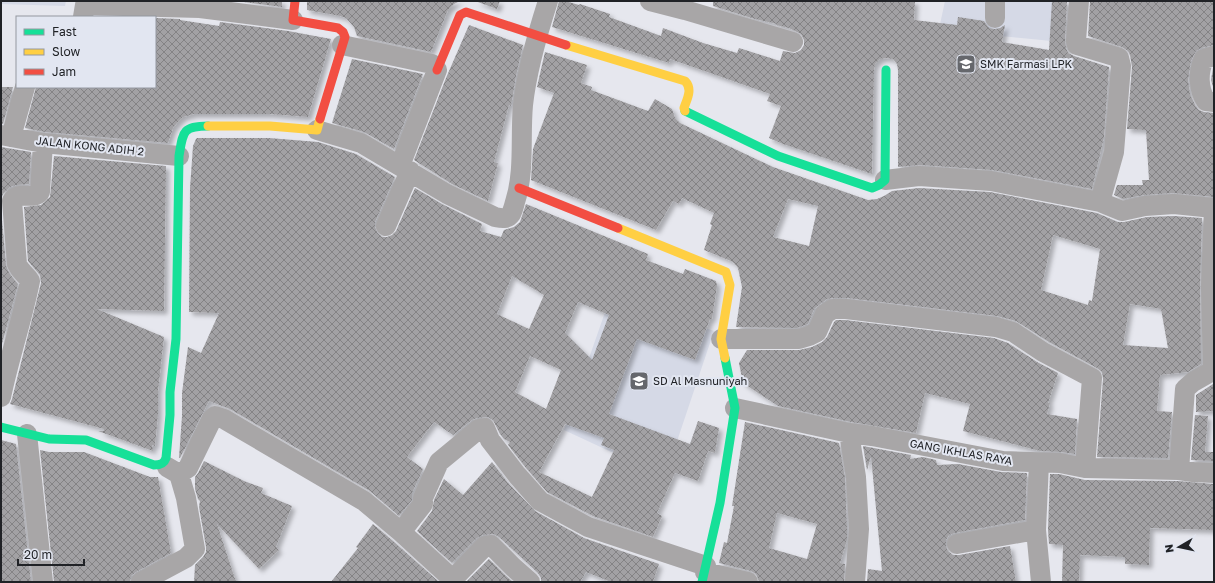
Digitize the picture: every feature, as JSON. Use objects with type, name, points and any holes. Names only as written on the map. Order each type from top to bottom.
[{"type":"street","points":[[141,582],[186,558],[195,549],[186,498],[170,469],[166,458],[170,415],[170,392],[175,355],[178,188],[181,142],[185,132],[191,127],[196,126],[270,126],[317,130],[361,143],[447,194],[494,217],[502,218],[511,215],[519,188],[523,104],[528,70],[536,36],[548,1]]},
{"type":"street","points":[[650,1],[793,42]]},
{"type":"street","points":[[1079,1],[1077,45],[1117,57],[1119,58],[1121,66],[1114,152],[1100,202]]},
{"type":"street","points":[[83,16],[85,5],[126,3],[200,8],[294,10],[338,28],[343,32],[345,37],[317,130]]},
{"type":"street","points":[[386,226],[437,70],[460,15],[466,12],[536,36],[685,81],[689,84],[690,88],[684,108],[686,112],[778,156],[872,188],[885,180],[919,176],[991,181],[1100,202],[1122,211],[1145,206],[1174,204],[1214,208],[1211,287],[1214,370],[1193,382],[1185,389],[1179,470]]},
{"type":"street","points":[[342,45],[432,64],[437,70]]},
{"type":"street","points":[[1214,56],[1204,59],[1201,65],[1200,87],[1206,101],[1214,102]]},
{"type":"street","points":[[885,180],[886,70]]},
{"type":"street","points":[[6,136],[25,88]]},
{"type":"street","name":"JALAN KONG ADIH 2","points":[[6,136],[43,142],[180,156]]},
{"type":"street","points":[[1,397],[30,282],[28,277],[20,271],[18,264],[12,201],[17,196],[36,196],[40,192],[43,142]]},
{"type":"street","points":[[519,188],[726,272],[730,281],[730,288],[721,339],[735,408],[720,503],[704,573]]},
{"type":"street","points":[[721,339],[799,339],[816,332],[825,314],[833,309],[846,309],[996,327],[1013,332],[1043,352],[1092,378],[1085,468]]},
{"type":"street","name":"GANG IKHLAS RAYA","points":[[735,408],[849,433],[1003,461],[1060,463],[1085,468],[1179,470],[1214,473]]},
{"type":"street","points":[[1,427],[49,439],[86,440],[154,465],[170,469],[188,468],[214,416],[231,423],[364,502],[401,532],[451,577],[457,575],[485,546],[489,544],[530,582]]},
{"type":"street","points":[[401,532],[423,504],[422,498],[439,462],[479,429],[485,428],[490,440],[516,475],[540,500],[588,527],[704,573],[748,582]]},
{"type":"street","points":[[849,433],[856,477],[859,529],[855,582]]},
{"type":"street","points":[[27,434],[44,582]]},
{"type":"street","points":[[1039,463],[1036,530],[1041,582]]},
{"type":"street","points":[[957,544],[1036,530]]},
{"type":"shaded area","points":[[1,1],[66,1],[65,6],[1,4]]},
{"type":"shaded area","name":"SMK Farmasi LPK","points":[[945,1],[1063,1],[1062,42],[1001,36],[927,85]]},
{"type":"shaded area","name":"SD Al Masnuniyah","points":[[611,295],[714,331],[665,477],[564,430]]},
{"type":"building","points":[[236,1],[282,1],[282,7]]},
{"type":"building","points":[[307,1],[460,1],[448,10],[431,52],[357,36],[354,27],[346,18],[307,10]]},
{"type":"building","points":[[475,1],[500,1],[497,9]]},
{"type":"building","points":[[559,1],[580,4],[610,14],[609,17],[661,36],[663,28],[703,43],[737,53],[739,48],[780,61],[783,51],[795,53],[801,50],[804,45],[804,40],[801,34],[789,28],[776,25],[777,24],[713,6],[713,1],[915,1],[914,20],[957,25],[958,17],[984,21],[989,28],[995,29],[1005,25],[1002,42],[1049,50],[1052,1],[1067,1],[1065,40],[1068,53],[1109,67],[1104,137],[1092,189],[992,170],[920,165],[898,167],[898,70],[897,64],[893,59],[880,59],[875,64],[872,174],[783,144],[769,138],[781,106],[767,101],[770,94],[670,59],[669,63],[552,27]]},
{"type":"building","points":[[1090,1],[1214,1],[1214,45],[1201,48],[1196,51],[1191,61],[1188,80],[1190,94],[1196,107],[1204,112],[1214,113],[1214,197],[1173,193],[1144,195],[1123,199],[1114,195],[1117,185],[1143,185],[1142,180],[1149,180],[1146,130],[1127,129],[1132,67],[1130,55],[1128,51],[1122,47],[1088,36]]},
{"type":"building","points":[[156,18],[180,19],[219,26],[220,22],[288,31],[331,39],[308,117],[270,114],[194,114],[183,117],[177,123],[173,128],[168,143],[45,132],[25,128],[36,88],[156,88]]},
{"type":"building","points":[[469,25],[523,45],[511,106],[509,105],[494,162],[498,163],[488,201],[452,184],[414,160],[446,78]]},
{"type":"building","points":[[545,52],[587,65],[581,83],[592,87],[591,90],[648,111],[655,99],[672,109],[675,118],[680,123],[773,167],[868,200],[877,199],[892,191],[919,188],[990,192],[1097,213],[1118,222],[1147,217],[1174,216],[1202,218],[1200,287],[1201,364],[1188,372],[1160,375],[1157,411],[1172,412],[1168,458],[1097,457],[1103,379],[1102,372],[1049,342],[1016,321],[997,316],[847,298],[833,298],[827,299],[814,309],[808,324],[797,328],[736,327],[742,287],[738,268],[731,261],[704,250],[712,225],[710,224],[714,213],[682,198],[679,204],[673,201],[656,230],[531,180],[533,149],[554,93],[537,87]],"holes":[[[788,199],[818,206],[809,246],[773,237]],[[1053,235],[1100,249],[1092,301],[1089,300],[1088,305],[1041,290]],[[1130,304],[1161,309],[1168,348],[1123,345]]]},
{"type":"building","points":[[352,59],[423,74],[394,149],[364,132],[332,123]]},
{"type":"building","points":[[1214,68],[1214,90],[1211,80]]},
{"type":"building","points":[[1,87],[13,87],[3,124],[1,124]]},
{"type":"building","points":[[197,138],[269,138],[318,142],[356,154],[395,177],[375,222],[377,232],[382,237],[392,235],[396,231],[415,188],[442,204],[482,224],[480,231],[501,237],[504,230],[514,227],[520,222],[526,204],[648,254],[646,260],[683,274],[685,269],[716,281],[717,286],[712,319],[710,319],[695,360],[637,339],[609,414],[690,444],[698,421],[719,428],[715,453],[708,451],[698,481],[675,473],[657,513],[662,516],[653,537],[593,516],[547,492],[508,445],[510,442],[504,439],[500,434],[493,420],[488,417],[472,420],[453,435],[434,422],[407,457],[423,469],[412,493],[412,500],[399,516],[370,491],[230,409],[209,401],[179,458],[182,393],[188,347],[201,353],[219,313],[189,312],[190,188],[193,146]],"holes":[[[512,276],[544,295],[529,329],[497,314]],[[578,302],[609,315],[592,360],[565,333]],[[530,356],[561,370],[546,409],[515,392]],[[565,424],[604,438],[601,445],[614,450],[592,497],[539,472]]]},
{"type":"building","points":[[1,147],[31,152],[29,184],[10,187],[3,194],[1,200]]},
{"type":"building","points":[[54,156],[166,166],[164,311],[97,309],[164,337],[158,391],[158,414],[155,446],[152,445],[153,451],[98,431],[104,431],[104,429],[10,404],[41,283],[40,275],[28,261],[24,207],[41,205],[50,197]]},
{"type":"building","points":[[1,208],[6,265],[9,273],[18,284],[2,344],[1,344]]},
{"type":"building","points":[[836,320],[994,338],[1008,343],[1037,362],[1058,373],[1048,403],[1050,403],[1047,414],[1077,419],[1075,454],[1040,451],[963,431],[970,404],[925,393],[916,433],[851,422],[778,406],[743,383],[739,363],[747,350],[799,350],[812,347],[822,342],[827,337]]},
{"type":"building","points":[[1213,384],[1214,411],[1196,412],[1196,395]]},
{"type":"building","points":[[1195,415],[1208,416],[1205,452],[1214,452],[1214,461],[1191,460]]},
{"type":"building","points":[[745,422],[839,443],[845,478],[847,529],[847,540],[840,563],[845,564],[844,582],[759,582],[756,574],[751,571],[719,563],[724,542],[727,543],[734,506],[732,506]],"holes":[[[777,513],[817,524],[807,559],[769,548]]]},
{"type":"building","points":[[1,440],[16,444],[31,582],[1,582]]},
{"type":"building","points":[[863,446],[911,455],[910,459],[923,457],[936,460],[937,465],[958,464],[1001,472],[1027,473],[1025,520],[955,533],[949,535],[946,540],[948,551],[953,555],[1010,546],[1016,582],[867,582],[868,569],[882,571],[871,456],[867,470]]},
{"type":"building","points":[[40,450],[49,452],[84,452],[150,477],[158,477],[171,553],[136,572],[131,576],[130,582],[54,582]]},
{"type":"building","points":[[204,461],[244,481],[263,488],[261,493],[292,506],[276,547],[279,550],[259,569],[217,524],[236,582],[194,582],[195,565],[206,552],[199,507],[200,501],[195,489],[195,477]]},
{"type":"building","points":[[492,462],[508,483],[535,511],[584,538],[659,564],[653,582],[611,582],[586,572],[580,582],[541,582],[541,578],[538,573],[494,534],[483,535],[477,538],[452,563],[417,531],[432,511],[434,500],[444,479],[463,495]]},
{"type":"building","points":[[1050,474],[1059,474],[1085,480],[1178,481],[1214,484],[1214,530],[1150,528],[1149,565],[1125,564],[1125,557],[1080,555],[1079,582],[1062,582],[1063,545],[1049,544]]},
{"type":"building","points":[[373,524],[439,582],[331,582],[358,548],[356,547]]},
{"type":"building","points":[[489,559],[505,575],[513,582],[466,582]]},
{"type":"traffic: fast","points":[[685,111],[778,156],[872,188],[885,180],[886,70]]},
{"type":"traffic: fast","points":[[1,427],[49,439],[86,440],[154,465],[164,462],[166,458],[170,415],[170,392],[176,339],[179,156],[185,132],[193,127],[208,126]]},
{"type":"traffic: fast","points":[[702,582],[720,503],[735,408],[725,358]]},
{"type":"traffic: slow","points":[[566,45],[685,81],[689,87],[688,98],[684,108],[685,111]]},
{"type":"traffic: slow","points":[[208,126],[270,126],[317,130],[320,119]]},
{"type":"traffic: slow","points":[[618,228],[726,272],[730,285],[721,339],[725,358]]},
{"type":"traffic: jam","points":[[295,1],[293,20],[338,28],[343,32],[345,37],[320,119]]},
{"type":"traffic: jam","points":[[437,70],[460,15],[466,12],[566,45]]},
{"type":"traffic: jam","points":[[519,188],[618,228]]},
{"type":"place","name":"SMK Farmasi LPK","points":[[966,64]]},
{"type":"place","name":"SD Al Masnuniyah","points":[[639,381]]}]
